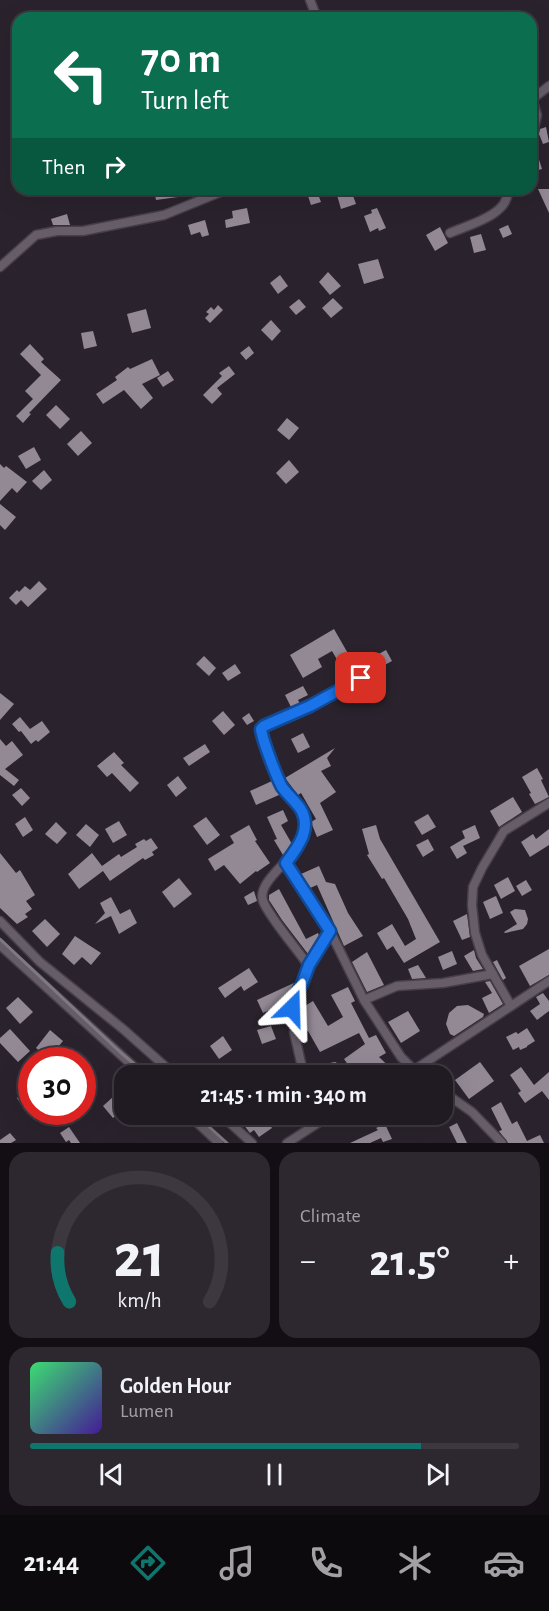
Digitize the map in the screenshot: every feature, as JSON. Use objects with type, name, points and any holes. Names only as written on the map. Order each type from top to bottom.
[{"type":"street","points":[[0,267],[36,235],[57,231],[83,231],[164,215],[213,195]]},
{"type":"street","points":[[450,233],[497,212],[504,206],[508,195]]},
{"type":"street","points":[[309,965],[263,901],[264,888],[286,863],[303,837],[306,826],[300,808],[282,786],[261,729],[361,678]]},
{"type":"street","points":[[511,1006],[482,955],[475,933],[473,887],[504,831],[549,803]]},
{"type":"street","points":[[286,863],[330,931],[364,1000],[407,1065]]},
{"type":"street","points":[[0,921],[40,962],[164,1065]]},
{"type":"street","points":[[302,1065],[294,1032],[297,1018],[290,1005],[302,984],[309,965],[330,931]]},
{"type":"street","points":[[0,945],[132,1065]]},
{"type":"street","points":[[364,1000],[397,986],[442,983],[493,975]]},
{"type":"street","points":[[426,1065],[549,981]]},
{"type":"street","points":[[453,1099],[472,1112],[502,1143]]},
{"type":"street","points":[[200,1125],[219,1143]]},
{"type":"street","points":[[232,1125],[252,1143]]},
{"type":"street","points":[[287,1143],[314,1125]]},
{"type":"building","points":[[546,127],[549,142],[543,144],[539,134],[540,129]]},
{"type":"building","points":[[537,153],[542,169],[537,170]]},
{"type":"building","points":[[538,189],[549,189],[549,213]]},
{"type":"building","points":[[155,195],[178,195],[178,197],[156,200]]},
{"type":"building","points":[[308,195],[318,195],[321,202],[311,205]]},
{"type":"building","points":[[337,195],[353,195],[356,204],[341,209]]},
{"type":"building","points":[[247,208],[250,223],[226,228],[225,220],[233,218],[232,211]]},
{"type":"building","points":[[377,208],[386,228],[379,231],[378,228],[370,232],[364,216]]},
{"type":"building","points":[[67,214],[70,225],[53,225],[51,219]]},
{"type":"building","points":[[205,220],[209,235],[202,237],[200,232],[191,235],[188,225]]},
{"type":"building","points":[[508,225],[512,234],[503,238],[499,229]]},
{"type":"building","points":[[440,227],[448,243],[435,251],[426,235]]},
{"type":"building","points":[[481,234],[486,250],[474,253],[470,237]]},
{"type":"building","points":[[378,259],[384,278],[364,284],[358,264]]},
{"type":"building","points":[[328,272],[341,286],[330,295],[319,282]]},
{"type":"building","points":[[280,275],[288,286],[278,294],[270,283]]},
{"type":"building","points":[[333,298],[343,308],[331,318],[322,308]]},
{"type":"building","points":[[299,299],[306,307],[296,315],[289,307]]},
{"type":"building","points":[[218,305],[223,310],[210,323],[205,318],[209,314],[206,312],[211,307],[214,310]]},
{"type":"building","points":[[146,309],[151,328],[132,333],[127,314]]},
{"type":"building","points":[[271,320],[281,331],[272,341],[261,330]]},
{"type":"building","points":[[93,331],[97,346],[84,349],[81,333]]},
{"type":"building","points":[[30,344],[44,359],[41,362],[61,380],[29,413],[31,414],[23,423],[16,416],[33,399],[25,391],[41,375],[20,354]]},
{"type":"building","points":[[249,346],[254,353],[246,360],[240,353]]},
{"type":"building","points":[[152,359],[160,375],[142,384],[153,398],[141,409],[124,390],[103,404],[96,394],[117,380],[115,377],[128,367],[130,369]]},
{"type":"building","points":[[229,366],[235,374],[217,388],[222,394],[212,404],[203,395],[222,376],[219,373]]},
{"type":"building","points":[[168,371],[174,380],[163,387],[157,378]]},
{"type":"building","points":[[56,405],[70,419],[60,429],[46,415]]},
{"type":"building","points":[[287,418],[299,428],[289,440],[277,430]]},
{"type":"building","points":[[81,431],[92,443],[78,456],[67,444]]},
{"type":"building","points":[[34,447],[41,460],[26,469],[18,456]]},
{"type":"building","points":[[289,460],[299,472],[286,484],[276,473]]},
{"type":"building","points":[[0,464],[27,482],[17,493],[12,488],[0,501]]},
{"type":"building","points":[[44,470],[52,480],[41,490],[32,481]]},
{"type":"building","points":[[0,504],[16,517],[5,530],[0,525]]},
{"type":"building","points":[[39,581],[47,589],[28,607],[21,600],[16,605],[9,598],[25,586],[30,590]]},
{"type":"building","points":[[334,629],[350,657],[339,663],[332,651],[318,659],[322,667],[303,678],[290,655]]},
{"type":"building","points":[[386,650],[392,661],[372,672],[366,661]]},
{"type":"building","points":[[204,656],[216,668],[209,676],[196,664]]},
{"type":"building","points":[[235,664],[241,673],[228,681],[222,673]]},
{"type":"building","points":[[303,686],[308,695],[298,700],[300,704],[291,707],[285,695]]},
{"type":"building","points":[[0,693],[14,704],[0,720]]},
{"type":"building","points":[[223,711],[235,725],[224,735],[212,721]]},
{"type":"building","points":[[249,713],[254,721],[247,725],[242,718]]},
{"type":"building","points":[[20,717],[30,729],[42,721],[50,732],[38,742],[36,740],[31,744],[12,724]]},
{"type":"building","points":[[303,733],[310,747],[298,753],[291,739]]},
{"type":"building","points":[[0,739],[6,746],[12,741],[23,755],[5,769],[19,780],[14,786],[0,775]]},
{"type":"building","points":[[205,744],[210,752],[189,766],[183,758]]},
{"type":"building","points":[[335,748],[327,758],[331,766],[321,771],[336,792],[320,803],[333,830],[317,837],[311,822],[316,819],[301,793],[298,795],[285,778]]},
{"type":"building","points":[[114,752],[124,763],[121,765],[139,783],[130,792],[112,773],[107,777],[97,766]]},
{"type":"building","points":[[537,768],[549,797],[535,804],[522,777]]},
{"type":"building","points":[[178,776],[187,788],[176,797],[167,785]]},
{"type":"building","points":[[272,781],[279,795],[256,805],[250,791]]},
{"type":"building","points":[[21,788],[30,798],[22,806],[12,795]]},
{"type":"building","points":[[513,797],[522,812],[499,827],[490,811]]},
{"type":"building","points":[[283,810],[288,821],[281,825],[292,844],[283,855],[274,840],[277,839],[267,817]]},
{"type":"building","points":[[428,814],[436,827],[422,835],[414,822]]},
{"type":"building","points":[[25,817],[33,830],[23,837],[15,824]]},
{"type":"building","points":[[206,817],[220,835],[207,845],[193,826]]},
{"type":"building","points":[[119,821],[127,835],[113,843],[105,829]]},
{"type":"building","points":[[56,822],[67,833],[57,844],[45,834]]},
{"type":"building","points":[[86,824],[99,835],[90,847],[76,835]]},
{"type":"building","points":[[249,825],[257,840],[255,841],[270,863],[240,884],[224,865],[215,871],[208,859],[234,843],[230,836]]},
{"type":"building","points":[[376,825],[380,839],[440,942],[404,963],[393,946],[387,950],[377,933],[392,924],[405,946],[416,939],[408,919],[384,878],[382,879],[367,855],[369,854],[362,829]]},
{"type":"building","points":[[475,825],[480,838],[463,846],[467,853],[457,859],[450,847],[465,838],[462,831]]},
{"type":"building","points":[[549,829],[549,845],[530,857],[521,842],[533,834],[536,839]]},
{"type":"building","points":[[151,838],[158,848],[152,852],[154,855],[145,860],[143,858],[110,881],[103,871],[79,889],[68,874],[92,853],[102,866],[119,854],[121,857],[137,847],[135,844]]},
{"type":"building","points":[[428,839],[434,850],[423,857],[416,845]]},
{"type":"building","points":[[0,853],[16,873],[20,870],[35,895],[26,901],[32,909],[25,914],[28,917],[17,924],[0,908]]},
{"type":"building","points":[[319,866],[326,882],[335,884],[348,913],[363,936],[344,946],[317,885],[310,888],[301,874]]},
{"type":"building","points":[[508,877],[515,891],[501,899],[494,885]]},
{"type":"building","points":[[179,878],[192,894],[174,908],[162,892]]},
{"type":"building","points":[[526,880],[532,890],[522,896],[516,886]]},
{"type":"building","points":[[279,889],[306,939],[318,933],[319,936],[308,954],[269,900],[269,895]]},
{"type":"building","points":[[254,891],[257,901],[248,905],[244,897]]},
{"type":"building","points":[[496,896],[503,913],[490,919],[483,902]]},
{"type":"building","points":[[111,897],[120,914],[130,909],[137,923],[119,934],[111,916],[95,924],[105,913],[100,903]]},
{"type":"building","points":[[515,909],[525,910],[527,924],[523,929],[505,933],[517,924],[510,912]]},
{"type":"building","points":[[467,914],[470,937],[462,940],[453,921]]},
{"type":"building","points":[[45,919],[60,934],[47,947],[32,931]]},
{"type":"building","points":[[75,936],[101,953],[91,965],[82,957],[74,965],[62,954]]},
{"type":"building","points":[[549,949],[549,975],[530,986],[519,966]]},
{"type":"building","points":[[474,950],[483,969],[473,971],[464,956]]},
{"type":"building","points":[[452,951],[457,964],[443,970],[438,957]]},
{"type":"building","points":[[367,952],[384,985],[367,992],[352,962]]},
{"type":"building","points":[[497,960],[506,978],[503,980],[493,962]]},
{"type":"building","points":[[418,965],[426,978],[412,979],[408,969]]},
{"type":"building","points":[[249,968],[258,982],[244,991],[241,986],[225,998],[218,988]]},
{"type":"building","points":[[490,981],[503,1004],[489,1013],[482,998],[492,993],[485,982]]},
{"type":"building","points":[[296,982],[285,1003],[263,1013],[257,1000]]},
{"type":"building","points":[[348,987],[355,1001],[351,1003],[369,1038],[376,1035],[386,1053],[379,1057],[387,1065],[368,1065],[371,1063],[348,1065],[344,1059],[365,1044],[359,1033],[320,1052],[308,1031],[301,1030],[303,1019],[300,1009],[313,1001],[328,1026],[343,1017],[331,995]]},
{"type":"building","points":[[543,993],[549,1001],[549,1011],[537,1020],[530,1011],[540,1004],[536,997]]},
{"type":"building","points":[[18,997],[33,1012],[20,1024],[6,1008]]},
{"type":"building","points":[[468,1005],[484,1014],[483,1017],[454,1036],[450,1034],[446,1024],[449,1013],[457,1006]]},
{"type":"building","points":[[408,1011],[420,1031],[401,1043],[388,1022]]},
{"type":"building","points":[[271,1026],[276,1039],[262,1044],[257,1030]]},
{"type":"building","points":[[527,1028],[535,1041],[520,1050],[519,1047],[513,1050],[506,1037],[516,1032],[518,1034]]},
{"type":"building","points":[[10,1029],[26,1047],[18,1047],[18,1062],[0,1043],[0,1038]]},
{"type":"building","points":[[50,1030],[63,1041],[58,1047],[37,1047]]},
{"type":"building","points":[[223,1036],[232,1050],[219,1059],[210,1046]]},
{"type":"building","points":[[480,1062],[494,1081],[469,1099],[455,1080]]},
{"type":"building","points":[[521,1067],[534,1085],[549,1072],[549,1100],[542,1091],[525,1103],[518,1093],[521,1091],[510,1075]]},
{"type":"building","points":[[114,1096],[114,1117],[113,1118],[103,1106]]},
{"type":"building","points":[[501,1102],[512,1124],[517,1121],[527,1141],[540,1135],[544,1143],[508,1143],[499,1131],[502,1130],[491,1108]]},
{"type":"building","points":[[457,1123],[467,1143],[457,1143],[449,1127]]},
{"type":"building","points":[[244,1125],[270,1125],[272,1128],[259,1137],[254,1130],[250,1133]]},
{"type":"building","points":[[385,1125],[392,1139],[383,1142],[381,1138],[370,1143],[350,1143],[378,1130],[376,1128]]},
{"type":"building","points":[[69,1127],[80,1143],[71,1143],[69,1140],[66,1142],[60,1133]]},
{"type":"building","points":[[10,1133],[16,1140],[11,1143],[0,1143],[0,1140]]},
{"type":"railway","points":[[0,939],[135,1065]]},
{"type":"railway","points":[[207,1125],[227,1143]]},
{"type":"route","points":[[292,1008],[290,1005],[302,984],[309,965],[330,931],[286,863],[303,837],[306,826],[305,818],[282,786],[261,729],[361,678]]}]
